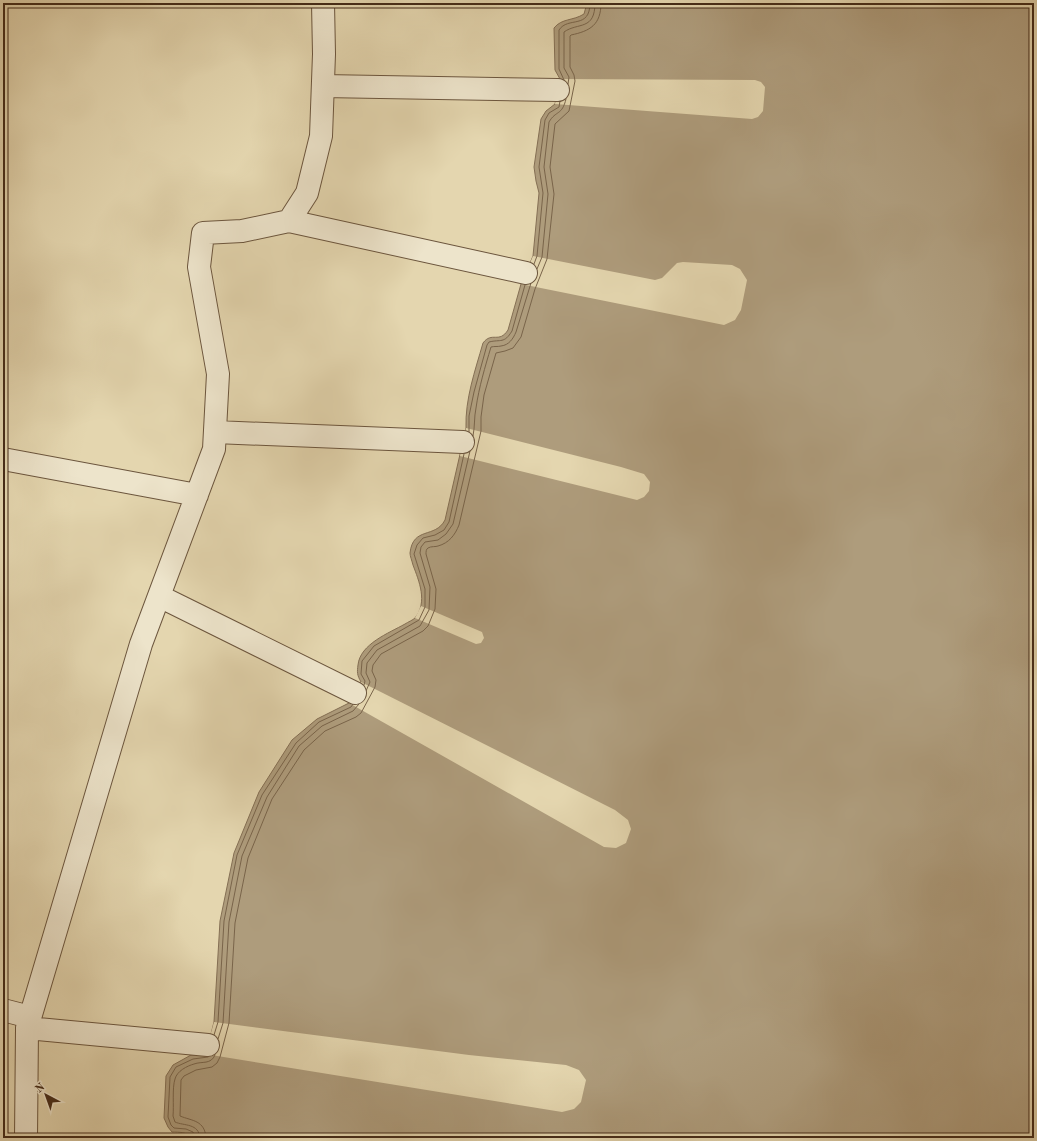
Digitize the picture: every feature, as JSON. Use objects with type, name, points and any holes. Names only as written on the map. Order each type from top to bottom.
[{"type":"street","points":[[289,221],[307,193],[321,136],[324,54],[323,3]]},
{"type":"street","points":[[323,86],[558,90]]},
{"type":"street","points":[[26,1138],[29,1022],[141,644],[214,449],[218,374],[199,267],[203,233],[242,231],[289,221],[526,273]]},
{"type":"street","points":[[215,432],[463,442]]},
{"type":"street","points":[[3,459],[197,494]]},
{"type":"street","points":[[159,596],[355,693]]},
{"type":"street","points":[[3,1010],[29,1022],[208,1045]]},
{"type":"water","points":[[587,3],[1034,3],[1034,1138],[192,1138],[185,1133],[172,1132],[164,1118],[166,1076],[173,1065],[191,1055],[206,1054],[214,1022],[220,921],[234,853],[259,792],[292,740],[317,719],[349,703],[361,682],[357,672],[360,658],[364,651],[376,640],[414,619],[419,612],[422,598],[418,578],[410,556],[412,545],[415,539],[441,526],[445,520],[466,428],[469,396],[483,343],[489,338],[502,336],[508,330],[521,284],[533,256],[539,193],[534,167],[541,119],[546,111],[555,104],[560,79],[555,70],[554,28],[564,21],[584,14]]},
{"type":"pier","points":[[560,79],[755,80],[761,82],[765,87],[763,111],[758,117],[752,119],[555,104]]},
{"type":"pier","points":[[533,256],[655,280],[662,278],[677,263],[683,262],[732,265],[740,269],[747,280],[741,310],[735,320],[724,325],[521,284]]},
{"type":"pier","points":[[466,428],[644,474],[650,482],[649,491],[644,497],[637,500],[460,456]]},
{"type":"pier","points":[[421,606],[482,632],[484,638],[481,643],[476,644],[415,618]]},
{"type":"pier","points":[[361,682],[615,810],[628,820],[631,829],[626,843],[616,848],[604,847],[349,703]]},
{"type":"pier","points":[[214,1022],[469,1055],[566,1065],[579,1070],[586,1080],[581,1102],[574,1109],[562,1112],[205,1054]]}]
